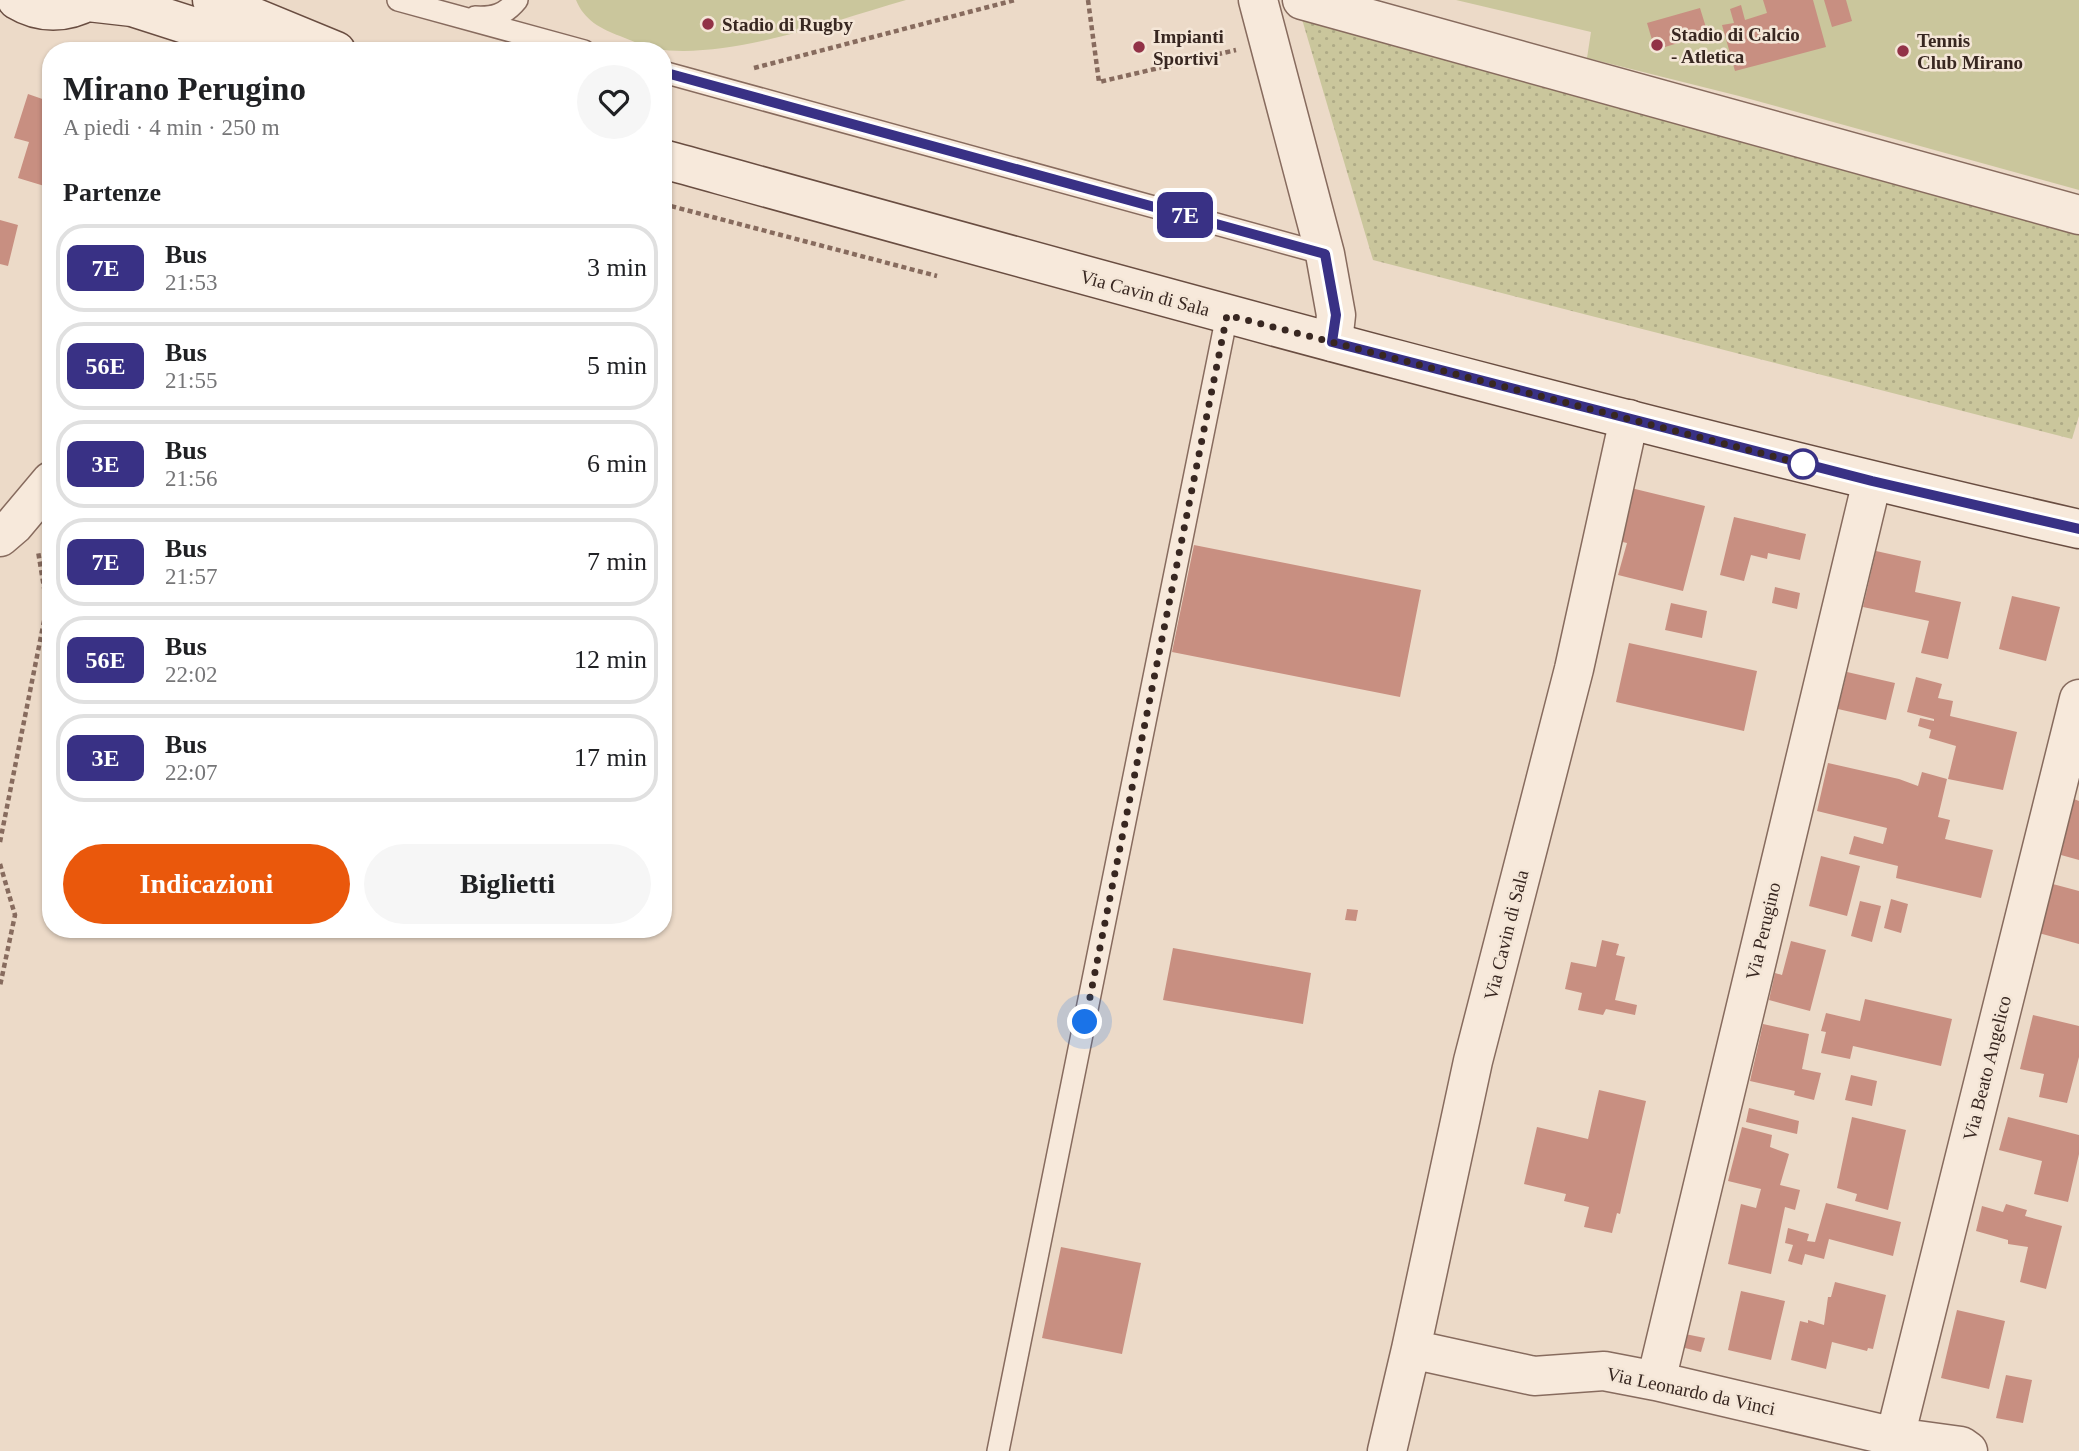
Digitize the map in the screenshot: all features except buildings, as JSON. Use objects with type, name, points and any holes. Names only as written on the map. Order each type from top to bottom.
[{"type":"street","points":[[17,0],[28,7],[48,12],[69,9],[89,1],[132,6],[242,42]]},
{"type":"street","points":[[212,0],[314,42]]},
{"type":"street","points":[[1258,0],[1325,254],[1336,315],[1332,342]]},
{"type":"street","points":[[1302,0],[2079,215]]},
{"type":"street","name":"Via Cavin di Sala","points":[[672,161],[1227,315],[1872,481],[2079,529]]},
{"type":"street","name":"Via Cavin di Sala","points":[[1387,1451],[1473,1060],[1574,669],[1629,419]]},
{"type":"street","name":"Via Perugino","points":[[1656,1381],[1872,481]]},
{"type":"street","points":[[0,537],[14,525],[40,493]]},
{"type":"street","name":"Via Beato Angelico","points":[[1895,1437],[2079,699]]},
{"type":"street","name":"Via Leonardo da Vinci","points":[[1411,1349],[1534,1376],[1604,1371],[1895,1437],[1961,1446],[1969,1451]]},
{"type":"lane","points":[[398,0],[551,42]]},
{"type":"lane","points":[[459,17],[488,18],[499,15],[517,0]]},
{"type":"lane","points":[[672,74],[1325,254]]},
{"type":"lane","points":[[999,1451],[1227,315]]},
{"type":"path","points":[[753,68],[1015,0]]},
{"type":"path","points":[[1088,0],[1099,82],[1270,42]]},
{"type":"path","points":[[40,493],[42,525]]},
{"type":"path","points":[[0,842],[42,631]]},
{"type":"path","points":[[0,864],[15,915],[0,986]]},
{"type":"shaded area","name":"Stadio di Rugby","points":[[576,0],[906,0],[814,28],[748,44],[685,51],[672,50],[672,42],[636,42],[606,30],[588,18]]},
{"type":"shaded area","name":"Tennis Club Mirano","points":[[1456,0],[2079,0],[2079,190],[1739,96],[1587,58],[1591,32]]},
{"type":"shaded area","points":[[1299,9],[2079,216],[2079,416],[2072,439],[1373,260]]},
{"type":"bus line","name":"7E","points":[[672,74],[1325,254],[1336,315],[1332,342],[1872,481],[2079,529]]},
{"type":"place","name":"Stadio di Rugby","points":[[708,24]]},
{"type":"place","name":"Stadio di Calcio - Atletica","points":[[1657,45]]},
{"type":"place","name":"Impianti Sportivi","points":[[1139,47]]},
{"type":"place","name":"Tennis Club Mirano","points":[[1903,51]]},
{"type":"route","points":[[1085,1022],[1227,315],[1803,464]]}]
